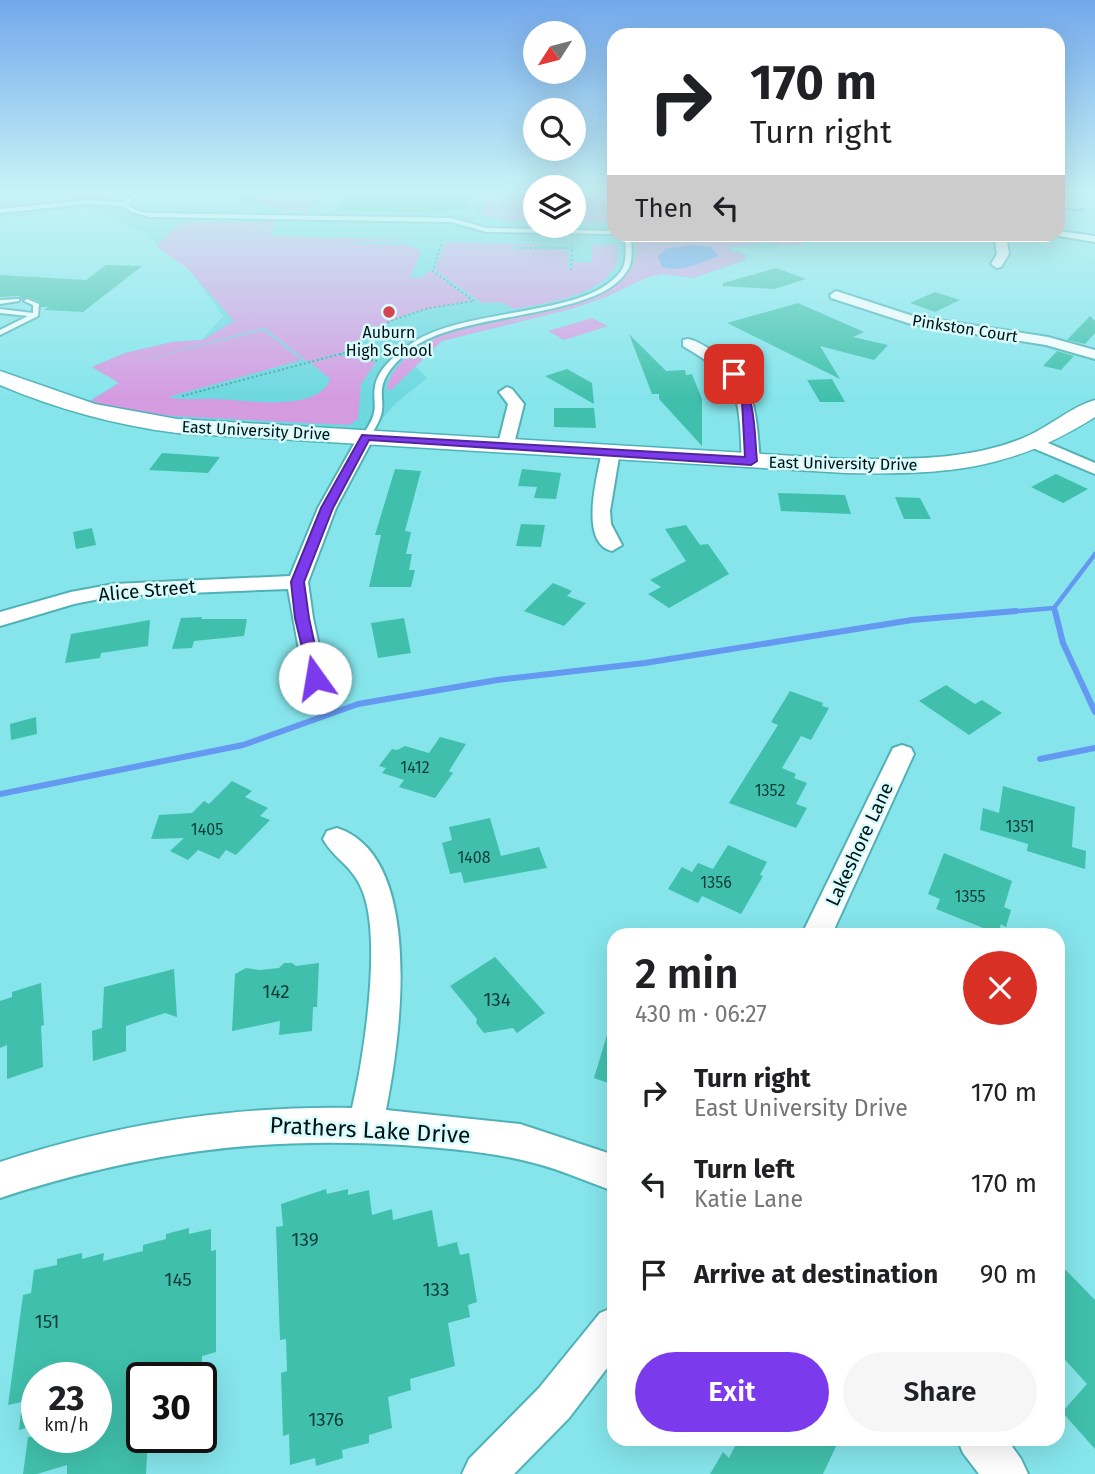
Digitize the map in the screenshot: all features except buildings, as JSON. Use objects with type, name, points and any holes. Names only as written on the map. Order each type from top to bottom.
[{"type":"main road","name":"East University Drive","points":[[0,377],[77,408],[116,418],[177,426],[751,461],[903,467],[987,457],[1034,442],[1095,407]]},
{"type":"street","name":"Pinkston Court","points":[[836,296],[911,320],[1048,341],[1095,355]]},
{"type":"street","points":[[688,342],[715,357],[734,374],[743,387],[747,401],[751,461]]},
{"type":"street","points":[[506,444],[516,404],[507,392]]},
{"type":"street","points":[[315,678],[302,618],[298,582],[327,508],[366,437]]},
{"type":"street","points":[[1034,442],[1095,468]]},
{"type":"street","points":[[611,451],[601,511],[602,524],[612,545]]},
{"type":"street","name":"Alice Street","points":[[0,619],[71,598],[114,590],[298,582]]},
{"type":"street","name":"Lakeshore Lane","points":[[820,928],[902,754]]},
{"type":"street","points":[[337,839],[362,861],[379,896],[386,948],[380,1059],[365,1125]]},
{"type":"street","name":"Prathers Lake Drive","points":[[0,1180],[51,1162],[181,1132],[254,1124],[365,1125],[491,1136],[537,1146],[607,1171]]},
{"type":"street","points":[[484,1474],[554,1403],[607,1337]]},
{"type":"street","points":[[984,1446],[1006,1474]]},
{"type":"lane","points":[[366,437],[377,414],[379,382],[393,363],[413,346],[431,334],[450,327],[555,306],[609,285],[624,272],[628,262]]},
{"type":"lane","points":[[0,302],[17,300]]},
{"type":"lane","points":[[27,300],[36,304],[36,315]]},
{"type":"lane","points":[[0,311],[36,315]]},
{"type":"lane","points":[[2,331],[36,315]]},
{"type":"path","points":[[182,396],[339,354],[393,320],[429,308],[474,301],[433,271],[436,262]]},
{"type":"path","points":[[571,262],[571,270]]},
{"type":"path","points":[[339,354],[379,362]]},
{"type":"shaded area","points":[[178,262],[417,262],[410,278],[424,277],[427,271],[432,271],[472,300],[409,313],[377,327],[343,352],[308,362],[264,328],[132,363],[263,330],[302,360],[168,397],[280,402],[312,397],[323,390],[330,379],[311,363],[339,355],[376,362],[361,384],[358,419],[349,425],[171,416],[124,410],[90,401],[119,383],[92,367],[125,353],[172,342],[203,340],[234,321],[187,268]]},
{"type":"shaded area","points":[[179,262],[741,262],[693,278],[662,274],[645,278],[606,297],[571,309],[442,341],[414,365],[427,378],[396,403],[366,437],[177,426],[77,408],[119,383],[92,367],[125,353],[172,342],[202,340],[223,316],[189,269]]},
{"type":"shaded area","points":[[438,262],[568,262],[568,270],[572,270],[574,262],[616,262],[606,277],[583,292],[514,309],[500,302],[482,303],[435,270]]},
{"type":"shaded area","points":[[632,262],[740,262],[693,278],[662,274],[645,278],[606,297],[571,309],[442,341],[391,390],[387,390],[393,372],[399,365],[440,335],[582,301],[608,290],[626,275]]},
{"type":"shaded area","points":[[660,262],[703,262],[683,268],[662,267]]},
{"type":"shaded area","points":[[592,318],[608,326],[564,340],[548,331]]},
{"type":"waterway","points":[[1054,608],[1095,554]]},
{"type":"waterway","points":[[995,613],[1054,608]]},
{"type":"waterway","points":[[1054,608],[1055,613]]},
{"type":"waterway","points":[[0,794],[243,745],[358,704],[497,680],[645,663],[912,620],[1016,611]]},
{"type":"waterway","points":[[1055,611],[1063,643],[1095,712]]},
{"type":"waterway","points":[[1040,759],[1095,748]]},
{"type":"place","name":"Auburn High School","points":[[389,312]]},
{"type":"route","points":[[315,678],[302,618],[298,582],[327,508],[366,437],[751,461],[747,401],[743,387],[734,374]]}]
